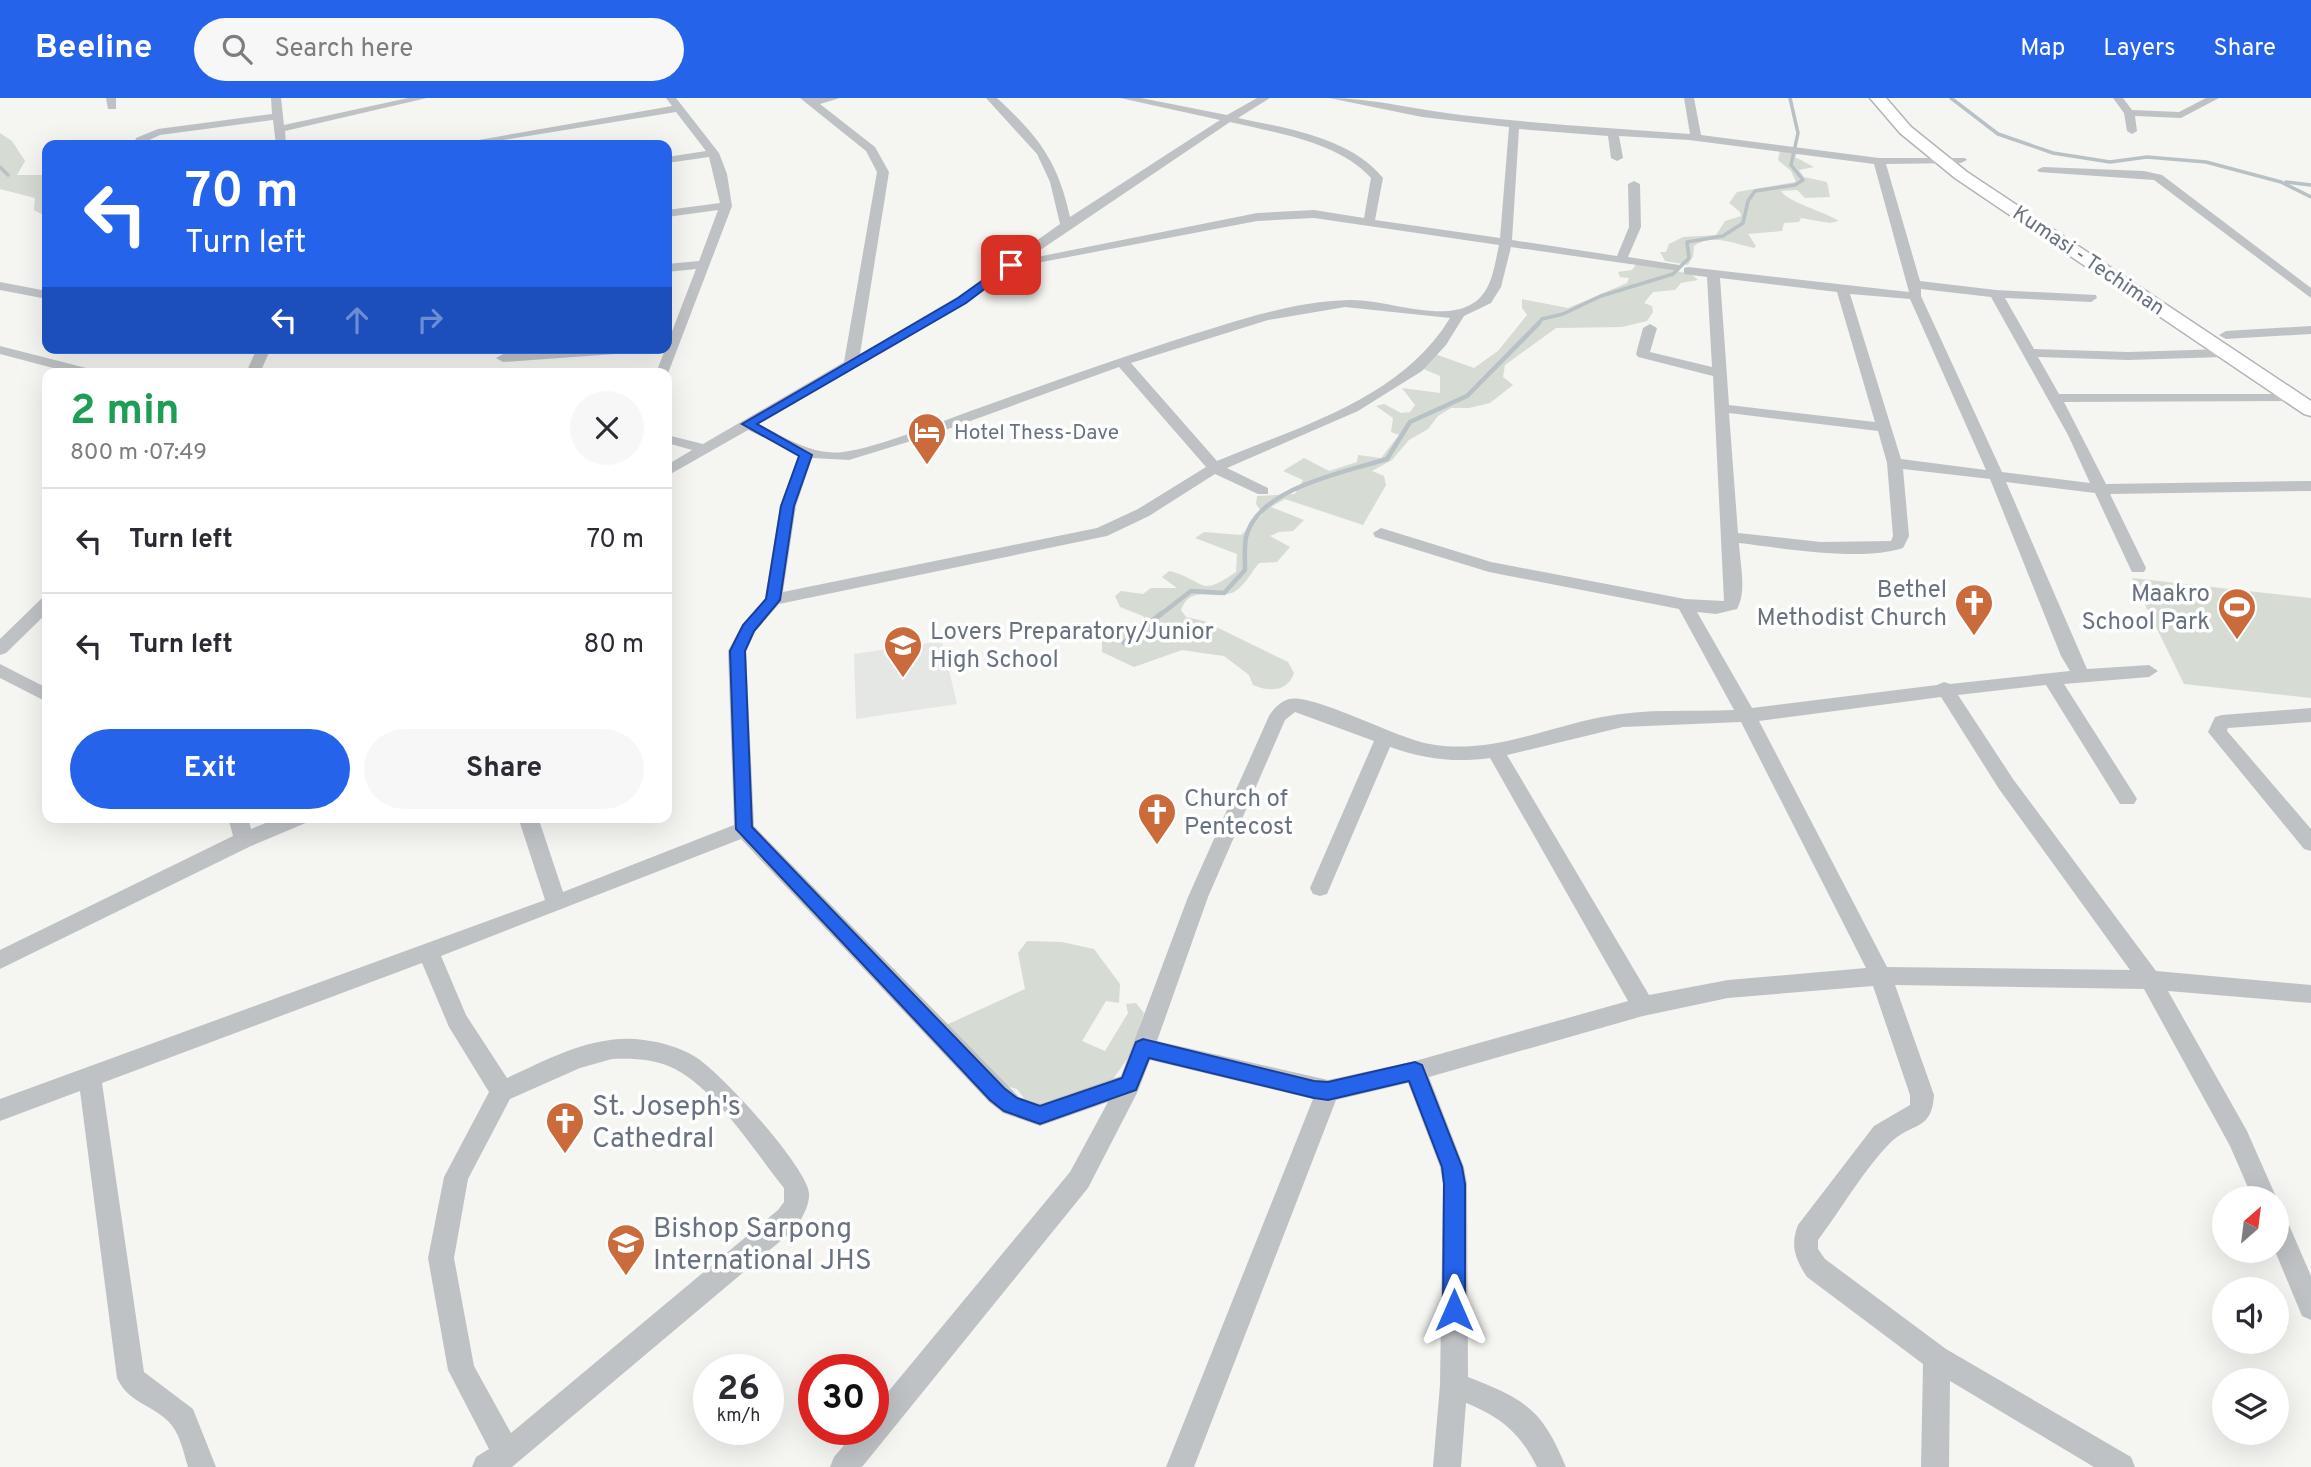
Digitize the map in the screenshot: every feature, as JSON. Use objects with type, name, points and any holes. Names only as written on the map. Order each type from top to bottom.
[{"type":"highway","name":"Kumasi - Techiman","points":[[1878,98],[1898,125],[2225,344],[2290,397],[2311,410]]},
{"type":"highway","points":[[1895,98],[1952,161]]},
{"type":"highway","points":[[2225,344],[2311,390]]},
{"type":"street","points":[[276,98],[281,140]]},
{"type":"street","points":[[280,129],[382,103],[422,98]]},
{"type":"street","points":[[808,100],[835,98]]},
{"type":"street","points":[[991,98],[1031,136],[1046,155],[1058,181],[1066,225]]},
{"type":"street","points":[[1125,98],[1228,118],[1330,145],[1360,159],[1377,178],[1369,221]]},
{"type":"street","points":[[672,468],[962,300],[1066,225],[1228,118],[1265,98]]},
{"type":"street","points":[[1334,98],[1422,114],[1514,125],[1696,137],[1879,161],[1952,161]]},
{"type":"street","points":[[1689,98],[1696,137]]},
{"type":"street","points":[[2118,98],[2129,113],[2132,131]]},
{"type":"street","points":[[2129,113],[2181,115],[2214,98]]},
{"type":"street","points":[[808,100],[852,131],[871,149],[883,172],[851,365]]},
{"type":"street","points":[[496,140],[675,103],[713,153],[721,174],[726,206],[706,264],[672,341]]},
{"type":"street","points":[[140,140],[158,132],[278,116]]},
{"type":"street","points":[[748,424],[806,455],[823,458],[862,452],[1121,360],[1284,312],[1331,304],[1368,304],[1459,313],[1478,307],[1499,284],[1514,125]]},
{"type":"street","points":[[1613,132],[1617,158]]},
{"type":"street","points":[[672,159],[713,153]]},
{"type":"street","points":[[1879,161],[1915,290],[1996,476],[2032,569],[2081,674]]},
{"type":"street","points":[[2043,170],[2144,174],[2158,177],[2311,294]]},
{"type":"street","points":[[1622,258],[1635,228],[1634,184]]},
{"type":"street","points":[[672,212],[726,206]]},
{"type":"street","points":[[1011,265],[1257,217],[1314,214],[1505,240],[1713,275],[1842,289],[2091,298]]},
{"type":"street","points":[[672,267],[706,264]]},
{"type":"street","points":[[1381,533],[1489,567],[1685,605],[1716,608],[1731,605],[1734,596],[1728,537],[1713,275]]},
{"type":"street","points":[[0,286],[42,294]]},
{"type":"street","points":[[1728,537],[1821,547],[1891,547],[1897,544],[1901,536],[1895,463],[1842,289]]},
{"type":"street","points":[[1996,294],[2056,398],[2138,568]]},
{"type":"street","points":[[773,600],[1087,537],[1149,509],[1215,468],[1325,422],[1389,388],[1441,343],[1459,313]]},
{"type":"street","points":[[1650,328],[1643,354],[1718,373]]},
{"type":"street","points":[[2030,352],[2128,356],[2311,330]]},
{"type":"street","points":[[0,349],[70,368]]},
{"type":"street","points":[[504,360],[574,354]]},
{"type":"street","points":[[1121,360],[1215,468],[1263,491]]},
{"type":"street","points":[[2056,398],[2290,397]]},
{"type":"street","points":[[1721,408],[1886,428]]},
{"type":"street","points":[[672,440],[706,449]]},
{"type":"street","points":[[806,455],[788,506],[773,600],[748,629],[737,651],[744,829],[997,1094],[1011,1104],[1040,1115],[1130,1084]]},
{"type":"street","points":[[1895,463],[2102,489],[2311,486]]},
{"type":"street","points":[[1685,605],[1747,716],[1881,976],[1922,1095],[1921,1111],[1882,1134],[1807,1234],[1804,1243],[1816,1268],[1937,1358],[2121,1467]]},
{"type":"street","points":[[0,649],[42,608]]},
{"type":"street","points":[[0,670],[42,693]]},
{"type":"street","points":[[845,1467],[1059,1208],[1079,1180],[1130,1084],[1198,897],[1278,716],[1292,705],[1307,708],[1384,740],[1445,754],[1496,752],[1614,721],[1747,716],[1944,688],[2052,680],[2081,674],[2149,671]]},
{"type":"street","points":[[2052,680],[2127,799]]},
{"type":"street","points":[[1944,688],[2013,794],[2151,980],[2239,1139],[2259,1186]]},
{"type":"street","points":[[2311,715],[2222,722],[2217,733],[2311,843]]},
{"type":"street","points":[[1320,888],[1384,740]]},
{"type":"street","points":[[1496,752],[1643,1006]]},
{"type":"street","points":[[240,823],[244,840]]},
{"type":"street","points":[[0,960],[244,840],[286,823]]},
{"type":"street","points":[[530,823],[556,904]]},
{"type":"street","points":[[0,1110],[556,904],[744,829]]},
{"type":"street","points":[[428,951],[457,1020],[502,1091]]},
{"type":"street","points":[[1143,1048],[1301,1087],[1328,1091],[1415,1071],[1643,1006],[1728,989],[1881,976],[2151,980],[2311,994]]},
{"type":"street","points":[[628,1048],[658,1052],[687,1064],[707,1080],[794,1182],[799,1194],[796,1207],[787,1219],[496,1460],[461,1370],[441,1258],[456,1177],[502,1091],[601,1051],[628,1048]]},
{"type":"street","points":[[1415,1071],[1452,1167],[1455,1184],[1454,1385],[1447,1467]]},
{"type":"street","points":[[90,1076],[131,1378],[140,1390],[174,1408],[184,1419],[202,1467]]},
{"type":"street","points":[[1180,1467],[1328,1091]]},
{"type":"street","points":[[2289,1255],[2311,1307]]},
{"type":"street","points":[[1935,1467],[1937,1358]]},
{"type":"street","points":[[1454,1385],[1523,1415],[1535,1430],[1552,1467]]},
{"type":"shaded area","points":[[0,133],[12,141],[25,161],[17,175],[42,175],[42,214],[34,210],[35,198],[0,189]]},
{"type":"shaded area","points":[[1780,150],[1797,154],[1795,157],[1814,167],[1799,170],[1804,177],[1827,182],[1830,197],[1805,198],[1797,190],[1781,191],[1791,199],[1839,221],[1830,223],[1801,218],[1799,222],[1784,223],[1782,231],[1748,234],[1756,246],[1754,248],[1709,240],[1694,246],[1688,265],[1665,261],[1660,252],[1666,252],[1669,244],[1683,237],[1716,235],[1725,221],[1741,216],[1729,203],[1737,192],[1796,182],[1791,171],[1778,160]]},
{"type":"shaded area","points":[[1637,263],[1691,274],[1698,280],[1681,283],[1675,290],[1653,292],[1644,303],[1652,306],[1653,312],[1647,321],[1622,327],[1556,328],[1505,365],[1503,377],[1513,385],[1490,403],[1469,408],[1451,408],[1438,416],[1428,429],[1409,440],[1392,460],[1372,471],[1384,476],[1386,485],[1363,525],[1285,499],[1271,507],[1304,520],[1293,531],[1270,536],[1290,547],[1277,562],[1259,563],[1234,592],[1226,595],[1197,595],[1185,602],[1181,610],[1186,617],[1204,621],[1288,662],[1294,673],[1283,687],[1265,689],[1253,685],[1249,675],[1224,656],[1182,650],[1134,667],[1102,652],[1102,636],[1147,621],[1143,616],[1120,607],[1115,596],[1121,591],[1143,594],[1151,588],[1177,588],[1162,577],[1169,571],[1208,586],[1236,572],[1237,554],[1195,538],[1204,532],[1241,535],[1263,514],[1256,504],[1257,496],[1295,494],[1303,480],[1283,471],[1304,458],[1329,471],[1357,462],[1358,455],[1381,458],[1399,435],[1391,432],[1393,418],[1376,406],[1384,404],[1401,413],[1410,412],[1415,405],[1402,388],[1440,393],[1440,376],[1421,368],[1435,354],[1474,368],[1498,351],[1527,315],[1522,308],[1522,299],[1568,308],[1627,283],[1629,278],[1620,277],[1618,272],[1632,270]]},
{"type":"shaded area","name":"Maakro School Park","points":[[2132,578],[2311,598],[2311,698],[2184,684]]},
{"type":"shaded area","name":"Lovers Preparatory/Junior High School","points":[[942,641],[957,704],[856,719],[854,654]]},
{"type":"shaded area","points":[[1027,941],[1062,942],[1094,949],[1120,984],[1119,1003],[1106,1001],[1082,1041],[1105,1051],[1128,1013],[1126,1004],[1136,1003],[1144,1013],[1130,1055],[1113,1079],[1041,1106],[1026,1101],[1017,1089],[995,1083],[944,1026],[1025,989],[1018,953]]},
{"type":"waterway","points":[[1537,325],[1542,319],[1563,314],[1601,296],[1673,274],[1689,258],[1687,242],[1723,236],[1743,223],[1748,201],[1755,191],[1795,185],[1803,180],[1791,165],[1798,133],[1790,98]]},
{"type":"waterway","points":[[1951,98],[1998,134],[2053,153],[2110,162],[2147,157],[2206,162],[2281,182],[2311,197]]},
{"type":"waterway","points":[[0,167],[8,175]]},
{"type":"waterway","points":[[2286,182],[2311,185]]},
{"type":"waterway","points":[[1160,615],[1191,591],[1224,593],[1245,570],[1246,537],[1254,520],[1267,506],[1305,484],[1387,459],[1410,422],[1467,396],[1539,323]]},
{"type":"waterway","points":[[1124,643],[1162,613]]},
{"type":"place","name":"Hotel Thess-Dave","points":[[927,466]]},
{"type":"place","name":"Bethel Methodist Church","points":[[1974,637]]},
{"type":"place","name":"Maakro School Park","points":[[2237,641]]},
{"type":"place","name":"Lovers Preparatory/Junior High School","points":[[903,679]]},
{"type":"place","name":"Church of Pentecost","points":[[1157,846]]},
{"type":"place","name":"St. Joseph's Cathedral","points":[[565,1155]]},
{"type":"place","name":"Bishop Sarpong International JHS","points":[[626,1277]]},
{"type":"route","points":[[1011,265],[962,300],[748,424],[806,455],[788,506],[773,600],[740,640],[737,651],[744,829],[997,1094],[1011,1104],[1040,1115],[1130,1084],[1143,1048],[1314,1090],[1328,1091],[1415,1071],[1452,1167],[1455,1184],[1454,1310]]}]
